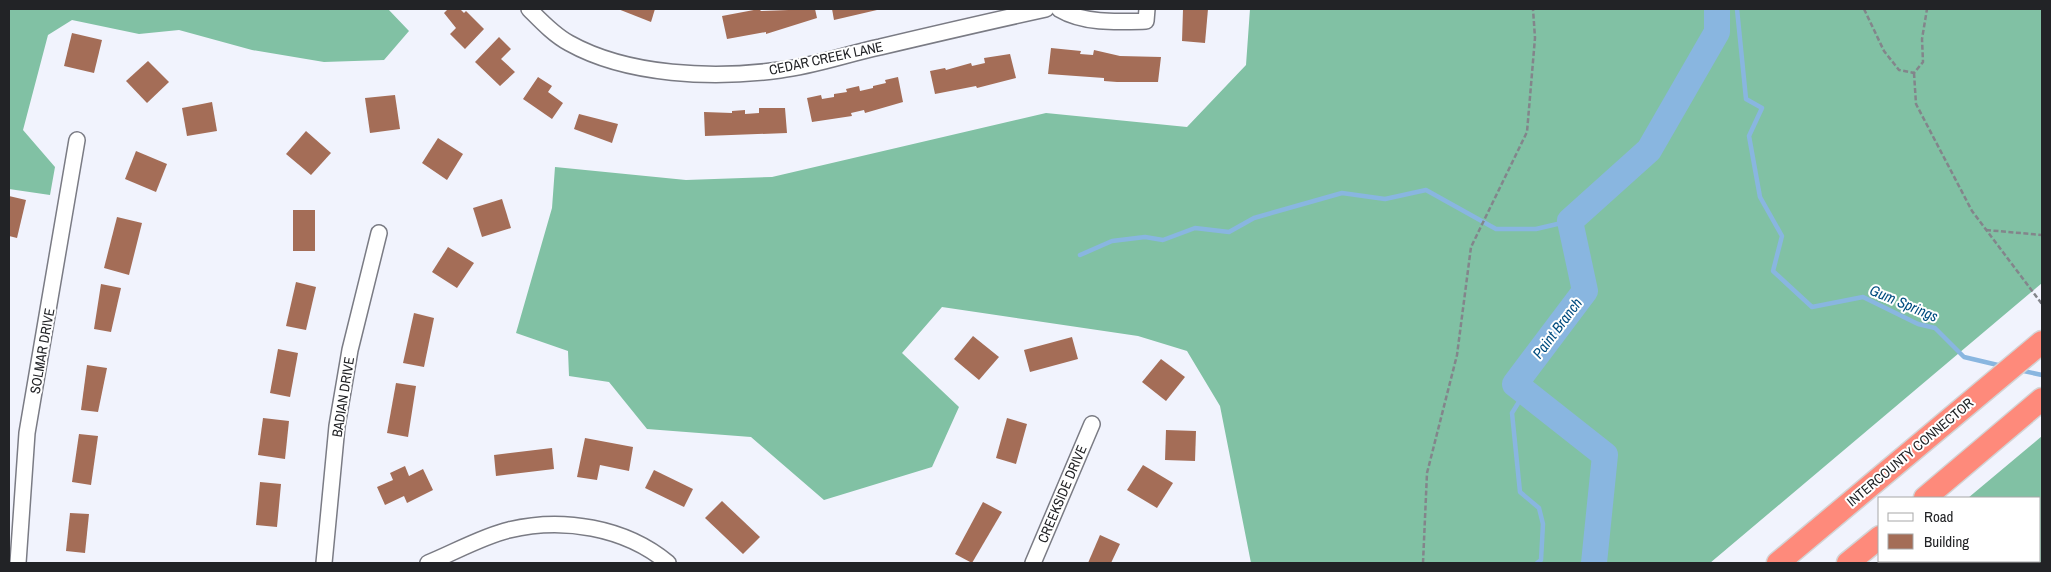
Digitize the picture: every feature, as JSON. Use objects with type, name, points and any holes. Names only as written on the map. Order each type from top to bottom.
[{"type":"highway","name":"INTERCOUNTY CONNECTOR","points":[[1778,563],[2042,342]]},
{"type":"highway","points":[[1926,497],[2042,400]]},
{"type":"highway","points":[[1848,563],[1878,538]]},
{"type":"street","name":"CEDAR CREEK LANE","points":[[529,9],[546,26],[567,42],[590,54],[622,63],[659,70],[704,75],[734,75],[782,70],[1046,9]]},
{"type":"street","points":[[1060,9],[1068,14],[1091,20],[1130,22],[1146,21],[1147,9]]},
{"type":"street","name":"SOLMAR DRIVE","points":[[18,563],[27,433],[77,140]]},
{"type":"street","name":"BADIAN DRIVE","points":[[324,563],[337,426],[350,350],[379,233]]},
{"type":"street","name":"CREEKSIDE DRIVE","points":[[1033,563],[1092,424]]},
{"type":"street","points":[[428,563],[507,530],[540,524],[576,525],[607,532],[635,543],[668,563]]},
{"type":"path","points":[[1423,563],[1427,472],[1457,355],[1471,247],[1527,132],[1535,38],[1533,9]]},
{"type":"path","points":[[1864,9],[1884,51],[1899,70],[1914,73]]},
{"type":"path","points":[[1928,9],[1922,40],[1923,62],[1914,73],[1916,104],[1946,163],[1985,230],[2042,304]]},
{"type":"path","points":[[1985,230],[2042,234]]},
{"type":"green space","points":[[9,9],[388,9],[409,31],[384,60],[324,62],[252,50],[179,30],[139,34],[72,20],[48,35],[23,130],[55,167],[50,195],[9,189]]},
{"type":"green space","points":[[1250,9],[2042,9],[2042,283],[1710,563],[1251,563],[1220,406],[1187,351],[1138,336],[942,307],[902,353],[959,407],[932,467],[824,500],[751,437],[647,429],[609,382],[569,376],[568,351],[516,333],[552,208],[555,167],[686,180],[772,177],[1046,113],[1187,127],[1246,65]]},
{"type":"green space","points":[[2042,436],[2042,563],[1890,563],[2041,562],[2041,497],[1969,497]]},
{"type":"building","points":[[448,9],[460,9],[464,13],[466,11],[484,29],[465,49],[450,34],[456,28],[444,13]]},
{"type":"building","points":[[618,9],[655,9],[651,22]]},
{"type":"building","points":[[759,9],[761,11],[815,9],[817,18],[766,34],[766,32],[727,39],[722,16]]},
{"type":"building","points":[[832,9],[877,9],[877,10],[834,20]]},
{"type":"building","points":[[1183,9],[1208,9],[1205,43],[1182,41]]},
{"type":"building","points":[[72,33],[102,40],[94,73],[64,66]]},
{"type":"building","points":[[499,37],[511,49],[501,59],[515,72],[500,86],[475,62]]},
{"type":"building","points":[[1051,48],[1081,51],[1080,54],[1093,55],[1094,50],[1120,56],[1161,57],[1158,82],[1117,82],[1104,81],[1104,78],[1048,74]]},
{"type":"building","points":[[1010,54],[1016,78],[977,88],[976,86],[935,94],[930,71],[945,68],[946,70],[971,63],[972,66],[985,63],[984,58]]},
{"type":"building","points":[[148,61],[169,82],[147,103],[126,81]]},
{"type":"building","points":[[538,77],[552,86],[548,92],[563,103],[552,119],[523,99]]},
{"type":"building","points":[[898,77],[903,102],[865,113],[864,110],[851,113],[852,116],[812,122],[807,98],[821,95],[822,99],[834,97],[834,94],[847,92],[846,89],[859,86],[860,91],[873,88],[873,86],[886,83],[885,80]]},
{"type":"building","points":[[395,95],[400,129],[370,133],[365,98]]},
{"type":"building","points":[[212,102],[217,131],[187,136],[182,108]]},
{"type":"building","points":[[759,108],[785,108],[787,133],[705,136],[704,112],[732,113],[732,111],[745,110],[745,114],[759,113]]},
{"type":"building","points":[[579,114],[618,124],[612,143],[574,129]]},
{"type":"building","points":[[306,131],[331,153],[311,175],[286,154]]},
{"type":"building","points":[[438,138],[463,154],[447,180],[422,163]]},
{"type":"building","points":[[136,151],[167,164],[156,192],[125,179]]},
{"type":"building","points":[[9,196],[26,200],[17,238],[9,236]]},
{"type":"building","points":[[502,199],[511,228],[482,237],[473,208]]},
{"type":"building","points":[[293,210],[315,210],[315,251],[293,251]]},
{"type":"building","points":[[117,217],[142,223],[129,275],[104,268]]},
{"type":"building","points":[[448,247],[474,263],[457,288],[432,272]]},
{"type":"building","points":[[296,282],[316,287],[306,330],[286,326]]},
{"type":"building","points":[[101,284],[121,288],[111,332],[94,329]]},
{"type":"building","points":[[414,313],[434,318],[424,367],[403,363]]},
{"type":"building","points":[[973,336],[999,357],[979,380],[954,359]]},
{"type":"building","points":[[1072,337],[1078,359],[1030,372],[1024,350]]},
{"type":"building","points":[[278,349],[298,353],[290,397],[270,393]]},
{"type":"building","points":[[1161,359],[1185,377],[1166,401],[1142,382]]},
{"type":"building","points":[[87,365],[107,368],[98,412],[81,410]]},
{"type":"building","points":[[396,383],[416,386],[408,437],[387,433]]},
{"type":"building","points":[[263,418],[289,421],[285,459],[258,455]]},
{"type":"building","points":[[1007,418],[1027,424],[1016,464],[996,458]]},
{"type":"building","points":[[1166,430],[1196,431],[1195,461],[1165,460]]},
{"type":"building","points":[[79,434],[98,436],[91,485],[72,482]]},
{"type":"building","points":[[585,438],[633,447],[629,471],[600,465],[597,480],[577,477]]},
{"type":"building","points":[[552,448],[554,469],[496,476],[494,455]]},
{"type":"building","points":[[1143,465],[1173,483],[1157,508],[1127,490]]},
{"type":"building","points":[[405,466],[409,476],[423,469],[433,490],[407,503],[404,496],[385,505],[377,487],[393,480],[390,473]]},
{"type":"building","points":[[654,470],[693,489],[684,507],[645,488]]},
{"type":"building","points":[[260,482],[281,484],[277,527],[256,525]]},
{"type":"building","points":[[722,501],[760,537],[743,554],[705,518]]},
{"type":"building","points":[[983,502],[1002,512],[972,563],[955,554]]},
{"type":"building","points":[[70,513],[89,514],[85,553],[66,551]]},
{"type":"building","points":[[1100,535],[1120,544],[1111,563],[1088,563]]},
{"type":"waterway","name":"Paint Branch","points":[[1594,563],[1605,455],[1515,384],[1585,291],[1570,221],[1649,150],[1717,32],[1717,9]]},
{"type":"waterway","name":"Gum Springs","points":[[1737,9],[1746,99],[1762,108],[1749,136],[1760,197],[1782,236],[1773,271],[1812,307],[1863,297],[1918,324],[1935,328],[1964,357],[2002,366]]},
{"type":"waterway","points":[[1080,255],[1112,241],[1145,237],[1163,240],[1195,228],[1229,232],[1254,218],[1342,193],[1385,199],[1426,190],[1496,229],[1536,229],[1570,221]]},
{"type":"waterway","name":"Gum Springs","points":[[2019,370],[2042,375]]},
{"type":"waterway","points":[[1525,392],[1512,413],[1520,492],[1539,508],[1543,524],[1541,560],[1537,563]]}]
